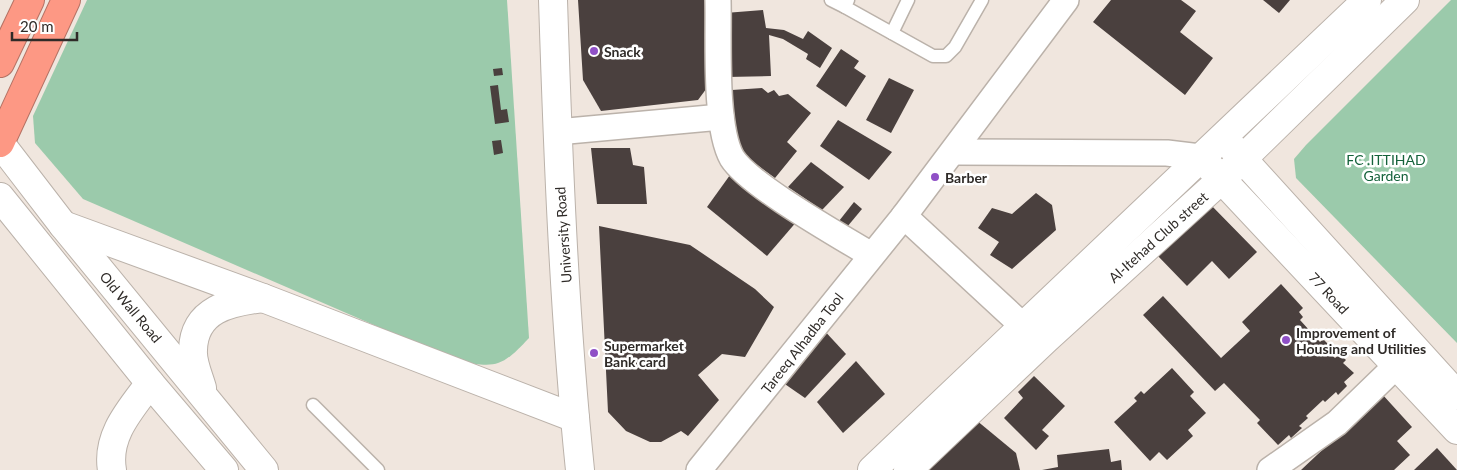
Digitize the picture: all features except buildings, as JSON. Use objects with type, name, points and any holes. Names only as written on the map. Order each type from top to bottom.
[{"type":"highway","points":[[0,63],[30,0]]},
{"type":"highway","points":[[0,143],[66,0]]},
{"type":"main road","name":"University Road","points":[[553,0],[557,132],[574,418],[580,470]]},
{"type":"main road","name":"Al-Itehad Club street","points":[[872,470],[1367,0]]},
{"type":"main road","name":"Al-Itehad Club street","points":[[908,470],[1046,340],[1222,179],[1405,0]]},
{"type":"main road","points":[[1222,136],[1457,395]]},
{"type":"main road","name":"Old Wall Road","points":[[0,143],[63,225],[264,470]]},
{"type":"main road","name":"77 Road","points":[[1200,157],[1457,430]]},
{"type":"main road","points":[[5,202],[150,383],[224,470]]},
{"type":"main road","points":[[63,225],[263,298],[574,418]]},
{"type":"main road","points":[[203,394],[192,352],[195,337],[202,324],[210,313],[222,306],[263,298]]},
{"type":"main road","points":[[112,470],[110,454],[118,428],[150,383]]},
{"type":"street","points":[[718,0],[721,117],[724,137],[731,156],[738,167],[796,208],[871,255]]},
{"type":"street","name":"Tareeq Alhadba Tool","points":[[699,470],[904,216],[1066,0]]},
{"type":"street","points":[[557,132],[721,117]]},
{"type":"street","points":[[953,152],[1167,154],[1200,157]]},
{"type":"street","points":[[904,216],[1023,326]]},
{"type":"street","points":[[1270,470],[1337,423],[1396,366]]},
{"type":"lane","points":[[831,0],[847,4],[892,33],[933,56],[946,56],[956,47],[982,0]]},
{"type":"lane","points":[[892,33],[908,0]]},
{"type":"lane","points":[[313,406],[378,470]]},
{"type":"green space","points":[[87,0],[507,0],[529,338],[511,355],[497,363],[481,365],[457,361],[83,199],[35,143],[33,116]]},
{"type":"green space","name":"FC .ITTIHAD Garden","points":[[1451,0],[1457,0],[1457,343],[1296,178],[1294,159]]},
{"type":"place","name":"Snack","points":[[594,51]]},
{"type":"place","name":"Barber","points":[[935,177]]},
{"type":"place","name":"Improvement of Housing and Utilities","points":[[1286,340]]},
{"type":"place","name":"Supermarket Bank card","points":[[594,353]]}]
